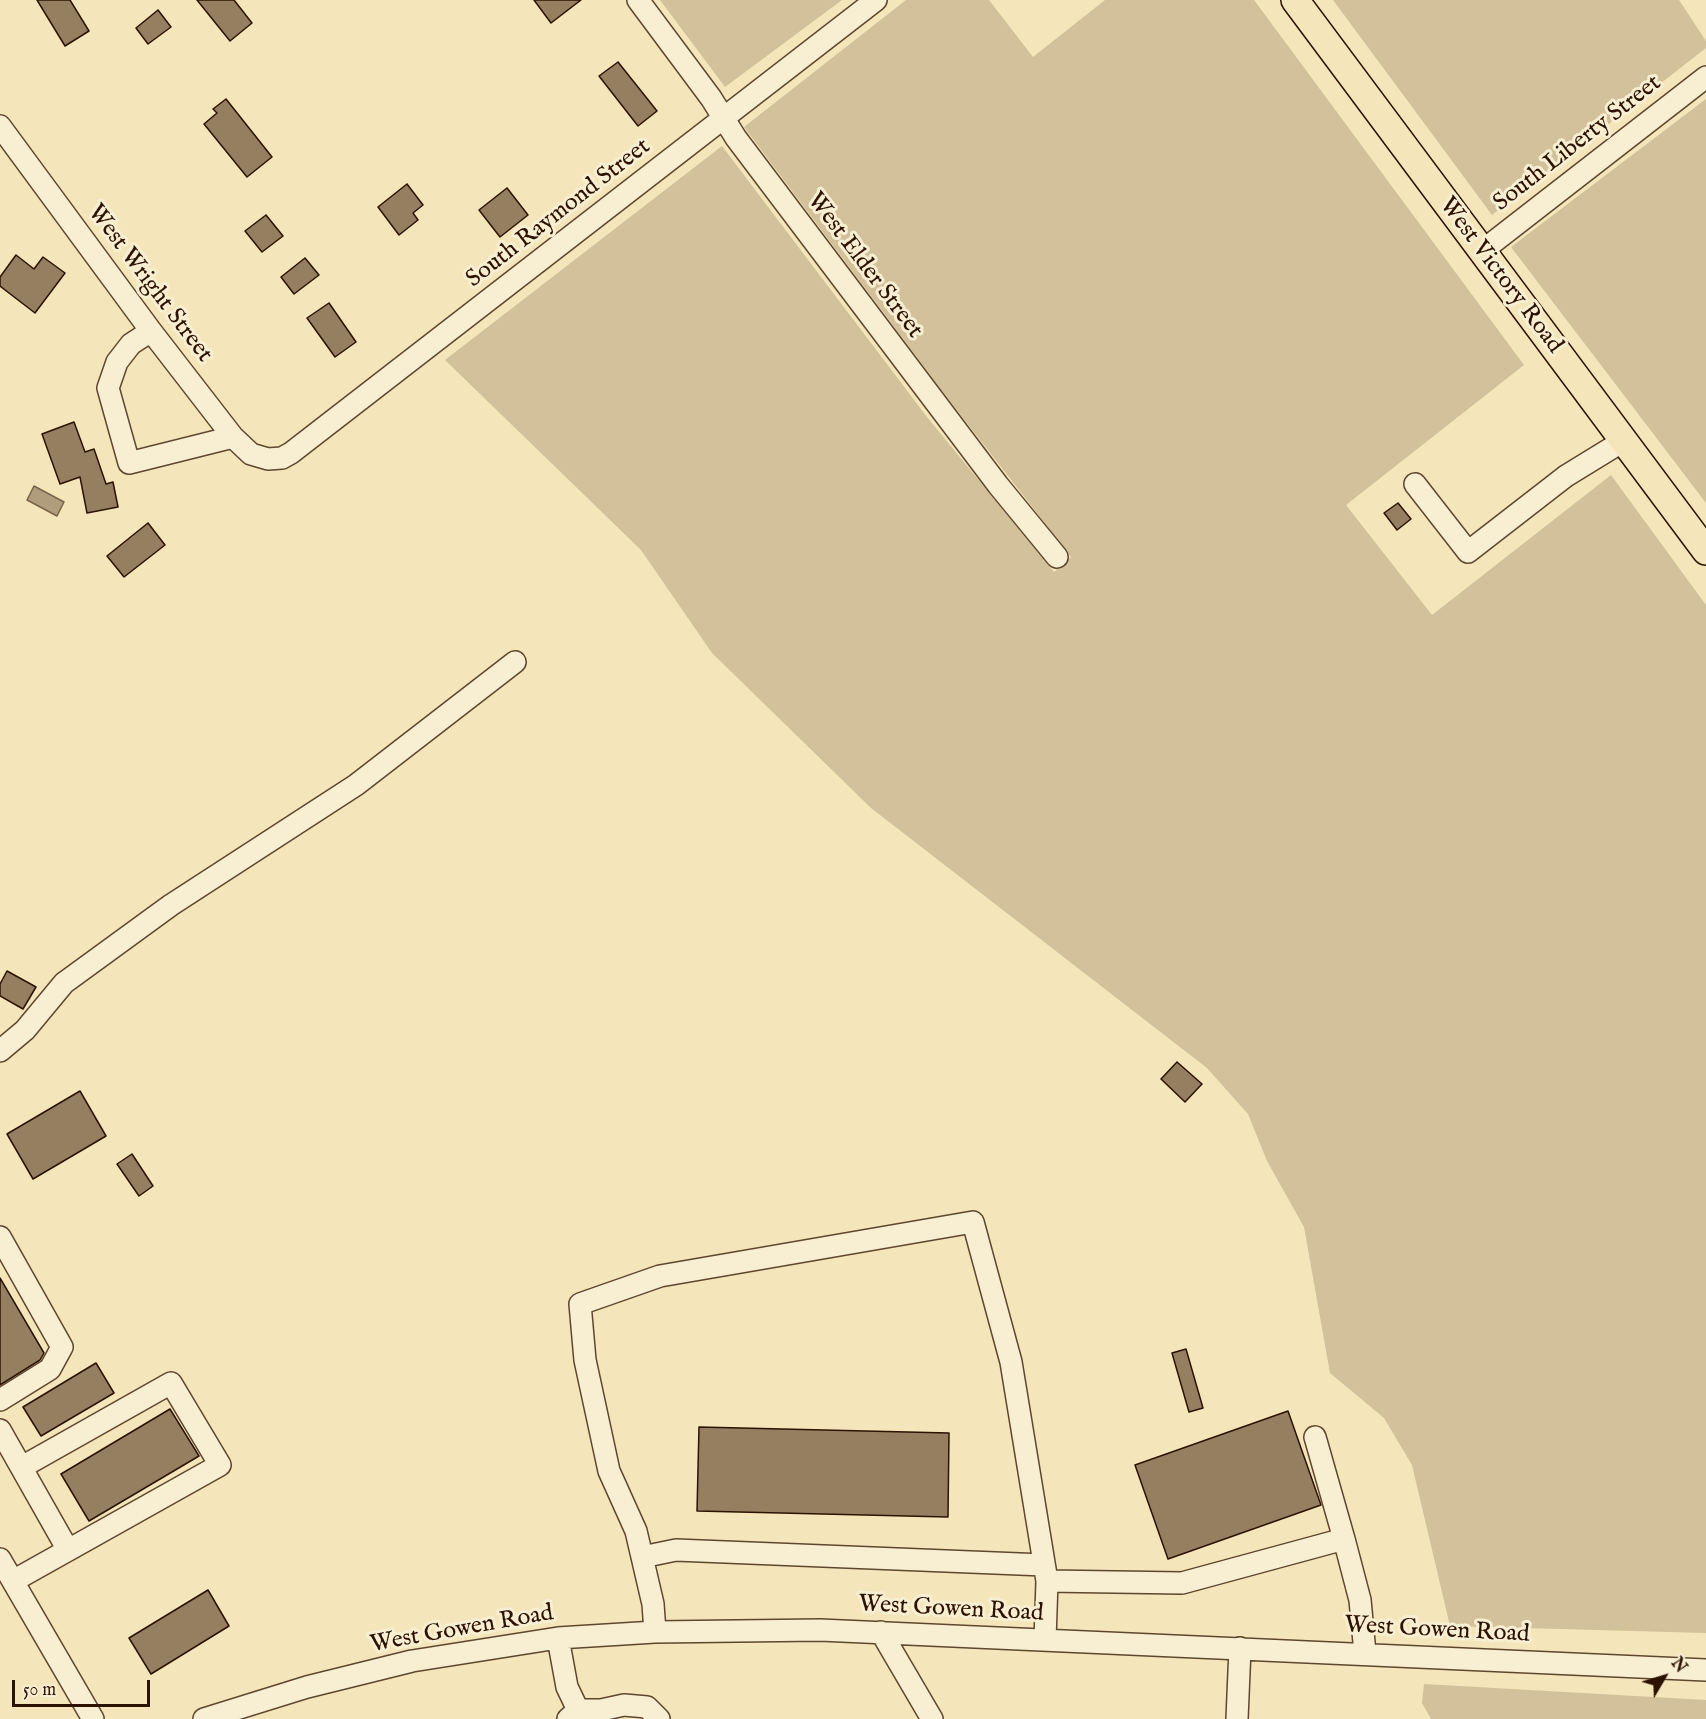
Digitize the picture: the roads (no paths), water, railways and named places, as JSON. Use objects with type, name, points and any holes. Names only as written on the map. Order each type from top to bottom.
[{"type":"main road","name":"West Victory Road","points":[[1295,0],[1706,551]]},
{"type":"street","name":"West Elder Street","points":[[638,0],[736,138],[998,485],[1057,557]]},
{"type":"street","name":"South Raymond Street","points":[[268,459],[282,458],[291,453],[876,0]]},
{"type":"street","name":"South Liberty Street","points":[[1482,251],[1706,76]]},
{"type":"street","name":"West Wright Street","points":[[0,126],[151,331],[233,437],[251,454],[268,459]]},
{"type":"street","points":[[151,331],[131,344],[117,362],[108,388],[129,463],[233,437]]},
{"type":"street","points":[[1415,484],[1468,552],[1566,476],[1623,441]]},
{"type":"street","points":[[6,1046],[25,1030],[64,983],[171,905],[356,785],[515,662]]},
{"type":"street","points":[[655,1632],[653,1604],[636,1531],[609,1470],[585,1359],[580,1304],[660,1276],[973,1222],[1011,1362],[1046,1573],[1045,1640]]},
{"type":"street","points":[[0,1237],[62,1347],[50,1369],[0,1400]]},
{"type":"street","points":[[13,1581],[220,1465],[171,1383],[22,1467]]},
{"type":"street","points":[[0,1429],[68,1550]]},
{"type":"street","points":[[1315,1437],[1360,1600],[1365,1653]]},
{"type":"street","points":[[642,1557],[676,1550],[1182,1583],[1344,1539]]},
{"type":"street","points":[[0,1559],[93,1719]]},
{"type":"street","name":"West Gowen Road","points":[[204,1719],[307,1687],[412,1661],[558,1638],[655,1632],[820,1630],[881,1632],[1706,1670]]},
{"type":"street","points":[[881,1632],[932,1719]]},
{"type":"street","points":[[558,1638],[573,1714],[624,1705],[647,1707],[659,1719]]},
{"type":"street","points":[[1237,1719],[1240,1648]]}]
